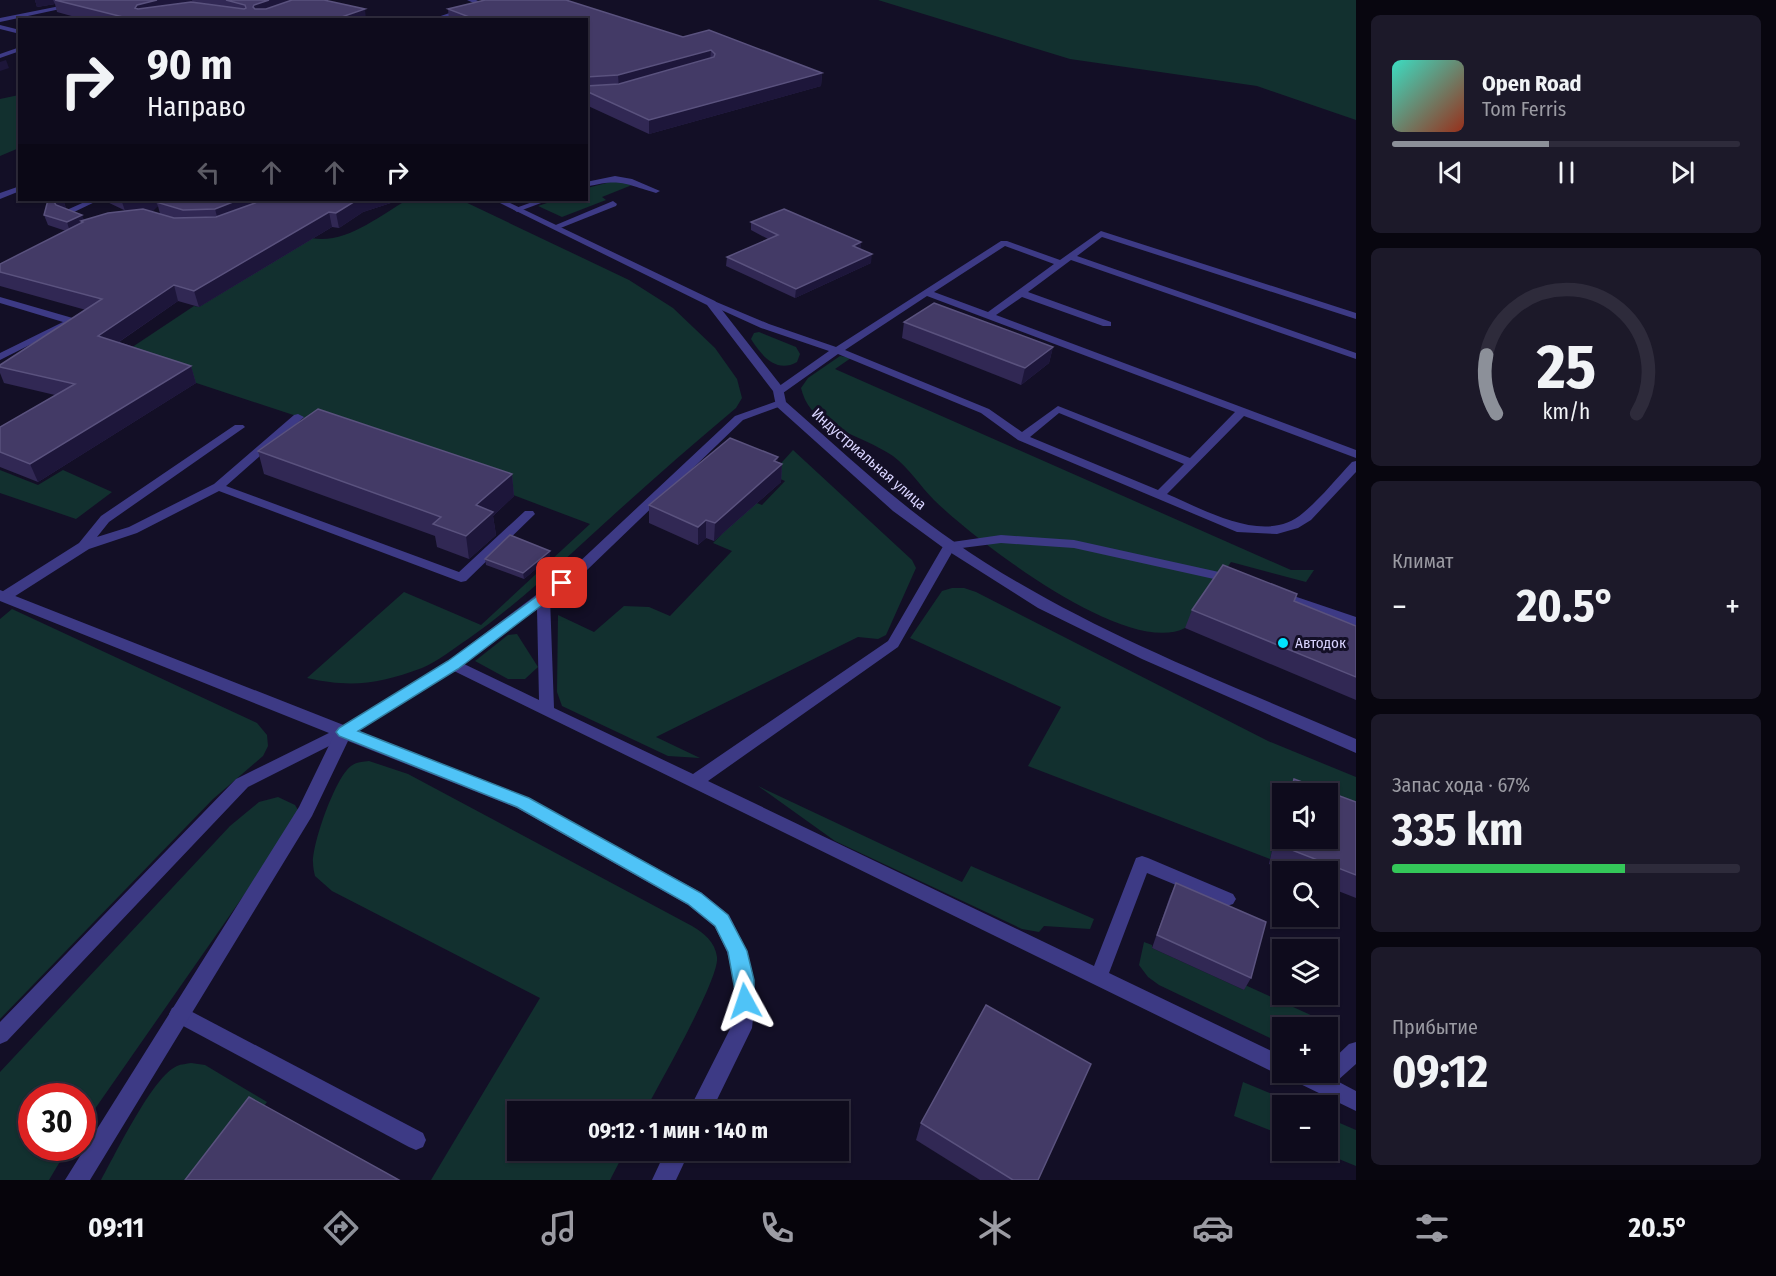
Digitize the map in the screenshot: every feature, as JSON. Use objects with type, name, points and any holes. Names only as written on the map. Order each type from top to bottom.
[{"type":"street","points":[[0,27],[18,32]]},
{"type":"street","name":"Индустриальная улица","points":[[500,201],[711,303],[779,397],[898,508],[950,546],[1043,604],[1091,629],[1356,746]]},
{"type":"street","points":[[2,596],[523,802],[695,898],[722,921],[737,951],[744,980],[745,1001],[741,1028],[704,1101]]},
{"type":"street","points":[[77,1180],[306,811],[344,732]]},
{"type":"street","points":[[667,1179],[674,1161]]},
{"type":"lane","points":[[37,12],[52,0]]},
{"type":"lane","points":[[0,20],[99,0]]},
{"type":"lane","points":[[438,18],[482,4],[470,0]]},
{"type":"lane","points":[[92,2],[107,6]]},
{"type":"lane","points":[[0,56],[18,50]]},
{"type":"lane","points":[[588,184],[605,179],[623,178],[656,191]]},
{"type":"lane","points":[[0,196],[18,189]]},
{"type":"lane","points":[[82,219],[64,213],[93,201]]},
{"type":"lane","points":[[517,209],[542,201]]},
{"type":"lane","points":[[555,227],[613,204]]},
{"type":"lane","points":[[989,316],[1101,234],[1356,316]]},
{"type":"lane","points":[[0,1035],[242,783],[344,732],[453,665],[581,568],[739,418],[779,397],[836,350],[1004,243],[1065,260],[1356,356]]},
{"type":"lane","points":[[927,293],[1356,454]]},
{"type":"lane","points":[[1021,293],[1107,324]]},
{"type":"lane","points":[[0,300],[72,321],[0,357]]},
{"type":"lane","points":[[711,303],[765,326],[836,350],[985,411],[1022,438],[1237,528],[1277,530],[1307,518],[1356,465]]},
{"type":"lane","points":[[1022,438],[1058,409],[1190,462]]},
{"type":"lane","points":[[1160,495],[1242,411]]},
{"type":"lane","points":[[2,596],[84,546],[134,530],[218,487],[298,417]]},
{"type":"lane","points":[[84,546],[105,519],[239,427]]},
{"type":"lane","points":[[218,487],[461,578],[529,514]]},
{"type":"lane","points":[[694,782],[893,644],[950,546],[1001,539],[1074,544],[1228,577],[1249,585]]},
{"type":"lane","points":[[1271,592],[1356,622]]},
{"type":"lane","points":[[543,597],[547,711]]},
{"type":"lane","points":[[453,665],[1272,1061]]},
{"type":"lane","points":[[1098,978],[1142,863],[1227,899]]},
{"type":"lane","points":[[179,1014],[416,1140]]},
{"type":"lane","points":[[1356,1051],[1320,1084],[1356,1101]]},
{"type":"green space","points":[[878,0],[1356,0],[1356,120],[1257,86],[1070,59]]},
{"type":"green space","points":[[18,95],[18,148],[0,156],[0,99]]},
{"type":"green space","points":[[618,180],[632,185],[602,197],[606,200],[562,217],[538,206],[553,201],[588,201],[588,188]]},
{"type":"green space","points":[[405,201],[463,201],[629,280],[673,308],[715,348],[737,379],[742,398],[736,408],[653,479],[535,586],[468,639],[422,668],[378,681],[337,683],[307,678],[404,592],[481,625],[590,524],[351,434],[139,364],[0,435],[194,306],[199,307],[311,238],[336,237],[373,221]]},
{"type":"green space","points":[[759,332],[796,347],[800,354],[797,362],[782,366],[770,361],[751,339],[754,333]]},
{"type":"green space","points":[[840,356],[851,358],[835,369],[1291,570],[1314,570],[1306,582],[1231,562],[1185,628],[1159,633],[1127,626],[1091,611],[1053,590],[982,541],[934,500],[893,456],[827,422],[811,409],[801,388],[808,378]]},
{"type":"green space","points":[[793,450],[912,560],[916,568],[886,635],[878,639],[858,637],[656,737],[700,758],[668,756],[562,706],[557,692],[558,615],[594,632],[624,606],[649,607],[670,616],[732,551],[713,543],[754,502],[762,505],[785,481],[778,478],[781,473],[774,471]]},
{"type":"green space","points":[[0,470],[38,485],[63,470],[112,492],[76,519],[0,493]]},
{"type":"green space","points":[[964,588],[976,592],[1268,741],[1356,777],[1356,825],[1338,805],[1338,783],[1272,783],[1272,849],[1270,859],[1028,766],[1061,707],[910,638],[942,591]]},
{"type":"green space","points":[[12,609],[257,723],[267,735],[268,746],[263,756],[213,799],[0,1019],[0,619]]},
{"type":"green space","points":[[517,634],[538,667],[525,679],[508,679],[475,661],[508,635]]},
{"type":"green space","points":[[369,761],[408,774],[692,926],[711,942],[717,957],[709,986],[650,1101],[507,1101],[507,1161],[620,1161],[610,1180],[431,1180],[540,998],[332,891],[315,876],[314,853],[332,796],[345,773],[357,763]]},
{"type":"green space","points":[[758,786],[962,882],[971,866],[1094,919],[1090,929],[1044,926],[1039,932],[1022,929],[835,841]]},
{"type":"green space","points":[[278,797],[295,805],[298,810],[297,819],[96,1107],[96,1083],[18,1083],[18,1161],[60,1161],[49,1180],[0,1180],[0,1072],[230,826],[259,802]]},
{"type":"green space","points":[[1144,942],[1152,945],[1152,948],[1244,990],[1245,985],[1272,997],[1272,1005],[1289,1005],[1315,1017],[1272,1017],[1272,1038],[1270,1038],[1159,985],[1148,977],[1139,965]]},
{"type":"green space","points":[[191,1063],[205,1065],[267,1102],[208,1180],[101,1180],[135,1117],[157,1085],[167,1073],[177,1066]]},
{"type":"green space","points":[[1243,1082],[1275,1095],[1272,1095],[1272,1131],[1234,1116]]},
{"type":"green space","points":[[1338,1122],[1356,1130],[1356,1166],[1338,1159]]},
{"type":"building","points":[[55,0],[157,0],[137,5],[135,8],[138,9],[191,2],[244,9],[245,5],[226,0],[269,0],[253,7],[266,9],[292,0],[324,0],[365,9],[339,18],[127,18]]},
{"type":"building","points":[[485,0],[566,0],[683,37],[709,30],[822,73],[649,120],[588,92],[588,86],[619,84],[714,57],[715,54],[711,50],[618,75],[588,77],[588,18],[472,18],[448,9]]},
{"type":"building","points":[[48,201],[56,201],[54,202],[56,205],[82,215],[67,222],[44,215]]},
{"type":"building","points":[[235,201],[215,209],[183,210],[156,202]]},
{"type":"building","points":[[258,201],[355,201],[336,213],[329,212],[194,291],[174,285],[98,336],[191,366],[30,464],[0,452],[0,427],[75,384],[0,367],[0,365],[102,299],[0,272],[0,264],[83,222],[81,221],[108,213],[143,209],[174,218],[216,217]]},
{"type":"building","points":[[784,209],[861,242],[853,246],[872,254],[796,289],[727,257],[778,235],[751,222]]},
{"type":"building","points":[[934,303],[1053,347],[1025,368],[904,322]]},
{"type":"building","points":[[318,409],[512,474],[476,505],[493,512],[466,536],[433,524],[441,517],[258,451]]},
{"type":"building","points":[[730,438],[778,457],[774,461],[782,464],[715,523],[706,520],[698,527],[649,505]]},
{"type":"building","points":[[510,535],[550,551],[523,573],[485,559]]},
{"type":"building","points":[[1223,565],[1297,594],[1294,601],[1356,626],[1356,677],[1192,610]]},
{"type":"building","points":[[1294,779],[1305,783],[1293,783]]},
{"type":"building","points":[[1338,795],[1356,802],[1356,875],[1338,868],[1338,861],[1320,861],[1289,849],[1338,849]]},
{"type":"building","points":[[1176,883],[1266,922],[1251,978],[1157,935]]},
{"type":"building","points":[[986,1005],[1091,1064],[1038,1180],[1013,1180],[921,1123]]},
{"type":"building","points":[[249,1097],[399,1180],[185,1180]]},
{"type":"place","name":"Автодок","points":[[1283,643]]},
{"type":"route","points":[[562,583],[453,665],[344,732],[523,802],[695,898],[722,921],[737,951],[744,980],[745,1001]]}]
